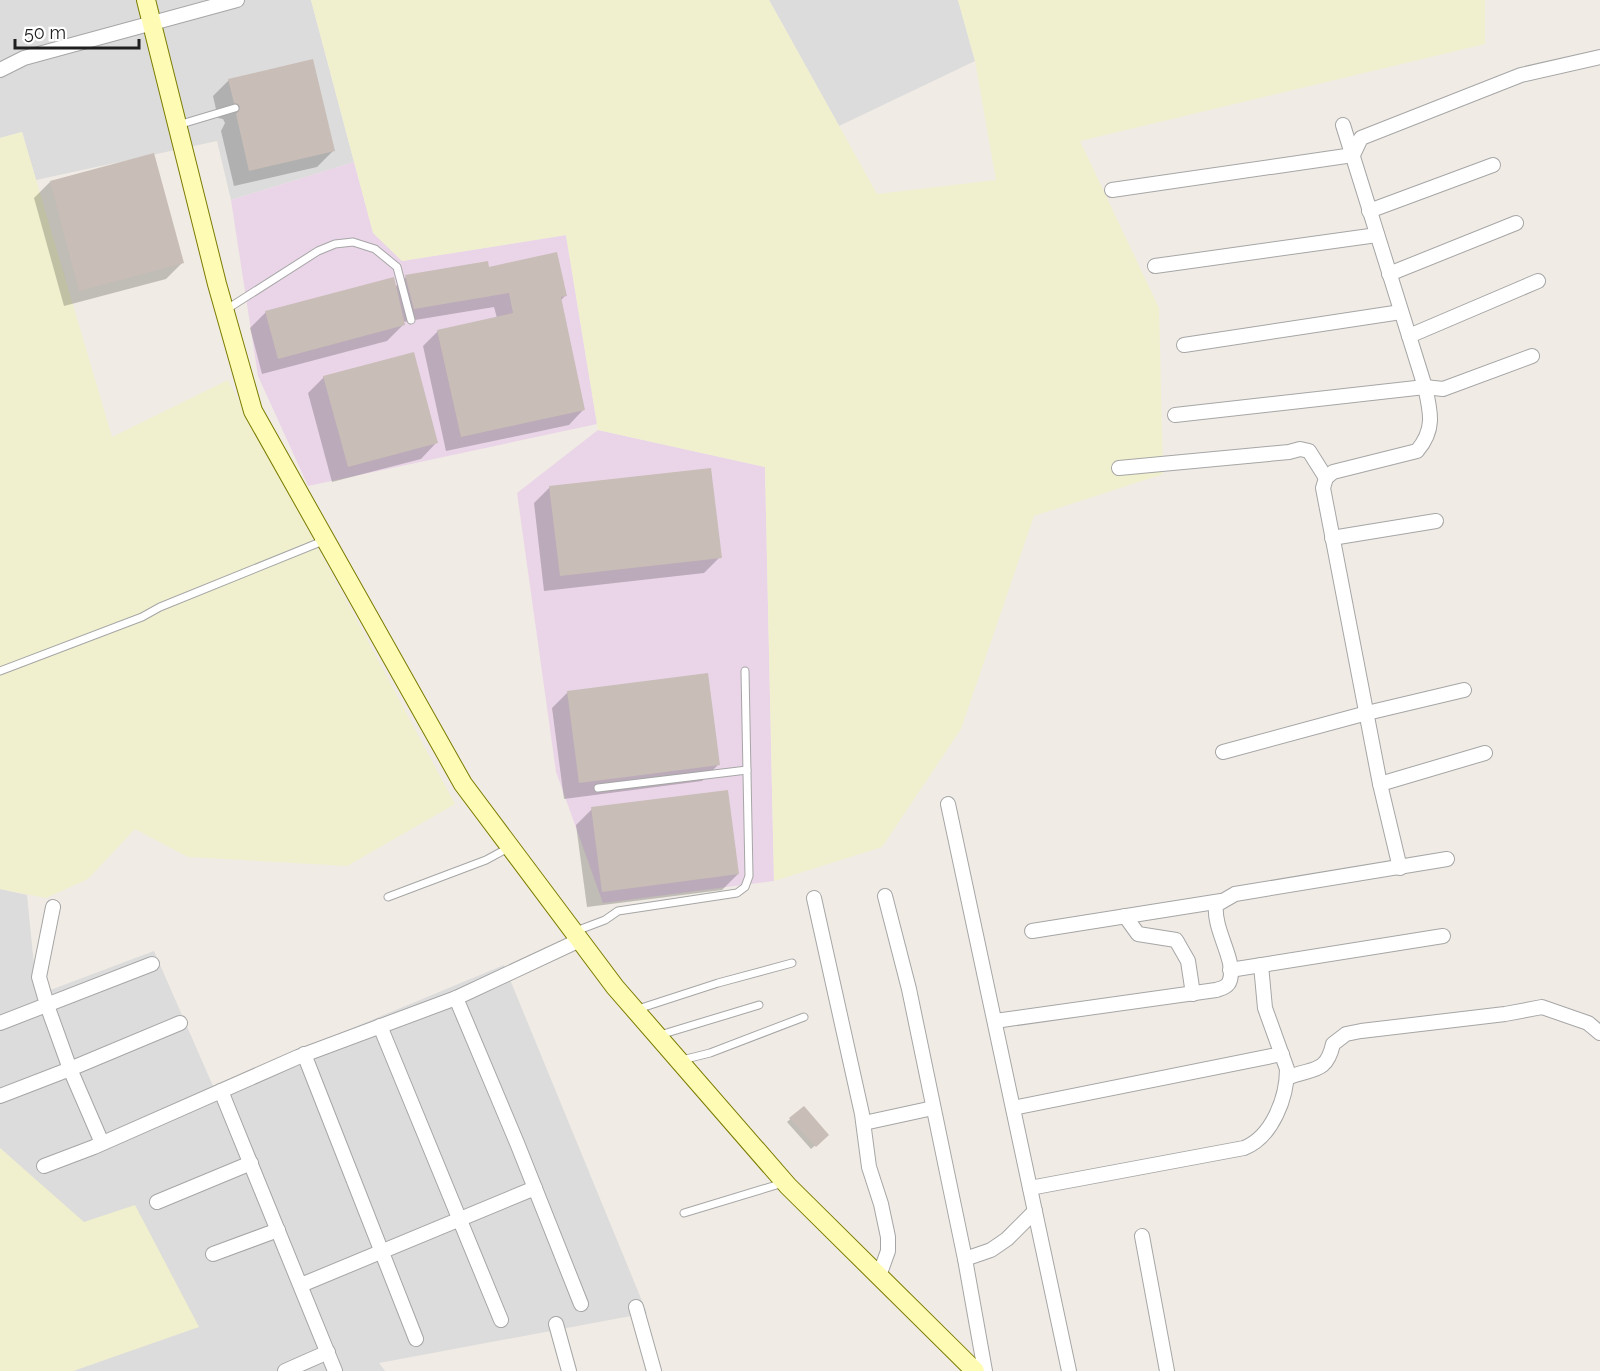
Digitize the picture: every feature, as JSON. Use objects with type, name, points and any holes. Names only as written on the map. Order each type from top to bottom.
[{"type":"main road","points":[[146,0],[224,310],[253,411],[463,784],[577,936],[635,1010],[679,1061],[785,1182],[975,1371]]},
{"type":"street","points":[[0,70],[24,58],[237,0]]},
{"type":"street","points":[[1353,155],[1361,138],[1488,86],[1521,75],[1600,57]]},
{"type":"street","points":[[1343,125],[1429,405],[1430,429],[1425,442],[1417,451],[1333,472],[1326,478],[1323,488],[1380,784],[1400,868]]},
{"type":"street","points":[[1112,190],[1353,155]]},
{"type":"street","points":[[1370,211],[1493,165]]},
{"type":"street","points":[[1389,274],[1516,223]]},
{"type":"street","points":[[1155,266],[1377,235]]},
{"type":"street","points":[[1409,336],[1538,282]]},
{"type":"street","points":[[1184,345],[1401,312]]},
{"type":"street","points":[[1175,415],[1425,387],[1443,389],[1532,356]]},
{"type":"street","points":[[1119,468],[1300,449],[1309,451],[1326,478]]},
{"type":"street","points":[[1332,538],[1436,521]]},
{"type":"street","points":[[1224,752],[1367,713],[1464,690]]},
{"type":"street","points":[[1380,784],[1485,753]]},
{"type":"street","points":[[948,804],[1069,1371]]},
{"type":"street","points":[[995,1021],[1193,994],[1226,987],[1230,980],[1230,970],[1216,920],[1216,905],[1221,901],[1235,894],[1448,859]]},
{"type":"street","points":[[885,896],[903,961],[965,1259],[985,1371]]},
{"type":"street","points":[[814,898],[864,1123],[869,1167],[881,1204],[888,1237],[888,1251],[879,1276]]},
{"type":"street","points":[[1032,931],[1221,901]]},
{"type":"street","points":[[53,907],[39,977],[70,1069],[102,1143]]},
{"type":"street","points":[[1125,916],[1138,934],[1176,940],[1188,961],[1193,994]]},
{"type":"street","points":[[44,1166],[102,1143],[304,1054],[456,998],[577,936]]},
{"type":"street","points":[[1230,970],[1443,936]]},
{"type":"street","points":[[0,1023],[152,964]]},
{"type":"street","points":[[1030,1188],[1244,1148],[1252,1145],[1267,1131],[1278,1108],[1287,1078],[1287,1069],[1265,1008],[1261,965]]},
{"type":"street","points":[[456,998],[581,1304]]},
{"type":"street","points":[[1287,1078],[1324,1066],[1330,1057],[1333,1044],[1346,1034],[1362,1031],[1542,1008],[1588,1023],[1600,1033]]},
{"type":"street","points":[[0,1096],[180,1023]]},
{"type":"street","points":[[380,1026],[501,1320]]},
{"type":"street","points":[[304,1054],[416,1339]]},
{"type":"street","points":[[1013,1108],[1282,1054]]},
{"type":"street","points":[[221,1091],[335,1371]]},
{"type":"street","points":[[864,1123],[933,1108]]},
{"type":"street","points":[[157,1202],[251,1163]]},
{"type":"street","points":[[301,1285],[535,1188]]},
{"type":"street","points":[[965,1259],[991,1250],[1007,1239],[1035,1211]]},
{"type":"street","points":[[213,1254],[278,1230]]},
{"type":"street","points":[[1142,1236],[1167,1371]]},
{"type":"street","points":[[636,1307],[654,1371]]},
{"type":"street","points":[[556,1324],[569,1371]]},
{"type":"street","points":[[285,1371],[328,1352]]},
{"type":"lane","points":[[178,125],[235,108]]},
{"type":"lane","points":[[224,310],[318,251],[335,244],[353,242],[375,249],[396,267],[411,320]]},
{"type":"lane","points":[[0,671],[142,617],[160,607],[326,540]]},
{"type":"lane","points":[[577,936],[618,911],[737,893],[746,887],[749,876],[745,671]]},
{"type":"lane","points":[[598,788],[747,770]]},
{"type":"lane","points":[[388,897],[486,860],[510,847]]},
{"type":"lane","points":[[635,1010],[718,983],[792,963]]},
{"type":"lane","points":[[658,1036],[759,1005]]},
{"type":"lane","points":[[679,1061],[710,1053],[804,1017]]},
{"type":"lane","points":[[684,1213],[785,1182]]},
{"type":"shaded area","points":[[0,0],[311,0],[354,162],[231,200],[217,141],[36,180],[22,132],[0,138]]},
{"type":"shaded area","points":[[769,0],[958,0],[975,61],[839,126]]},
{"type":"shaded area","points":[[354,162],[373,232],[402,261],[566,235],[597,424],[308,486],[258,376],[231,200]]},
{"type":"shaded area","points":[[598,430],[765,467],[774,881],[603,903],[556,772],[517,493]]},
{"type":"shaded area","points":[[0,889],[27,895],[37,995],[154,951],[213,1086],[504,965],[647,1313],[379,1363],[385,1371],[73,1371],[198,1326],[0,1148]]},
{"type":"green space","points":[[311,0],[769,0],[877,194],[996,180],[975,61],[958,0],[1485,0],[1485,44],[1080,141],[1159,308],[1163,474],[1034,516],[961,729],[882,847],[774,881],[765,467],[598,430],[566,235],[402,261],[373,233]]},
{"type":"green space","points":[[22,132],[112,437],[228,380],[455,804],[347,866],[188,857],[135,829],[88,879],[46,898],[0,889],[0,138]]},
{"type":"green space","points":[[0,1148],[84,1222],[135,1205],[199,1327],[73,1371],[0,1371]]},
{"type":"building","points":[[313,59],[335,151],[249,171],[236,114],[240,107],[234,103],[228,79]]},
{"type":"building","points":[[154,153],[184,263],[79,291],[50,181]]},
{"type":"building","points":[[557,252],[567,296],[561,297],[585,410],[461,437],[437,330],[513,313],[509,293],[414,309],[405,275],[488,261],[489,267]]},
{"type":"building","points":[[394,277],[405,325],[278,359],[265,311]]},
{"type":"building","points":[[414,352],[438,443],[348,467],[323,376]]},
{"type":"building","points":[[711,468],[722,558],[560,576],[549,486]]},
{"type":"building","points":[[708,673],[720,765],[579,783],[567,691]]},
{"type":"building","points":[[728,790],[739,874],[602,892],[591,807]]},
{"type":"building","points":[[804,1106],[829,1135],[816,1147],[789,1118]]}]
